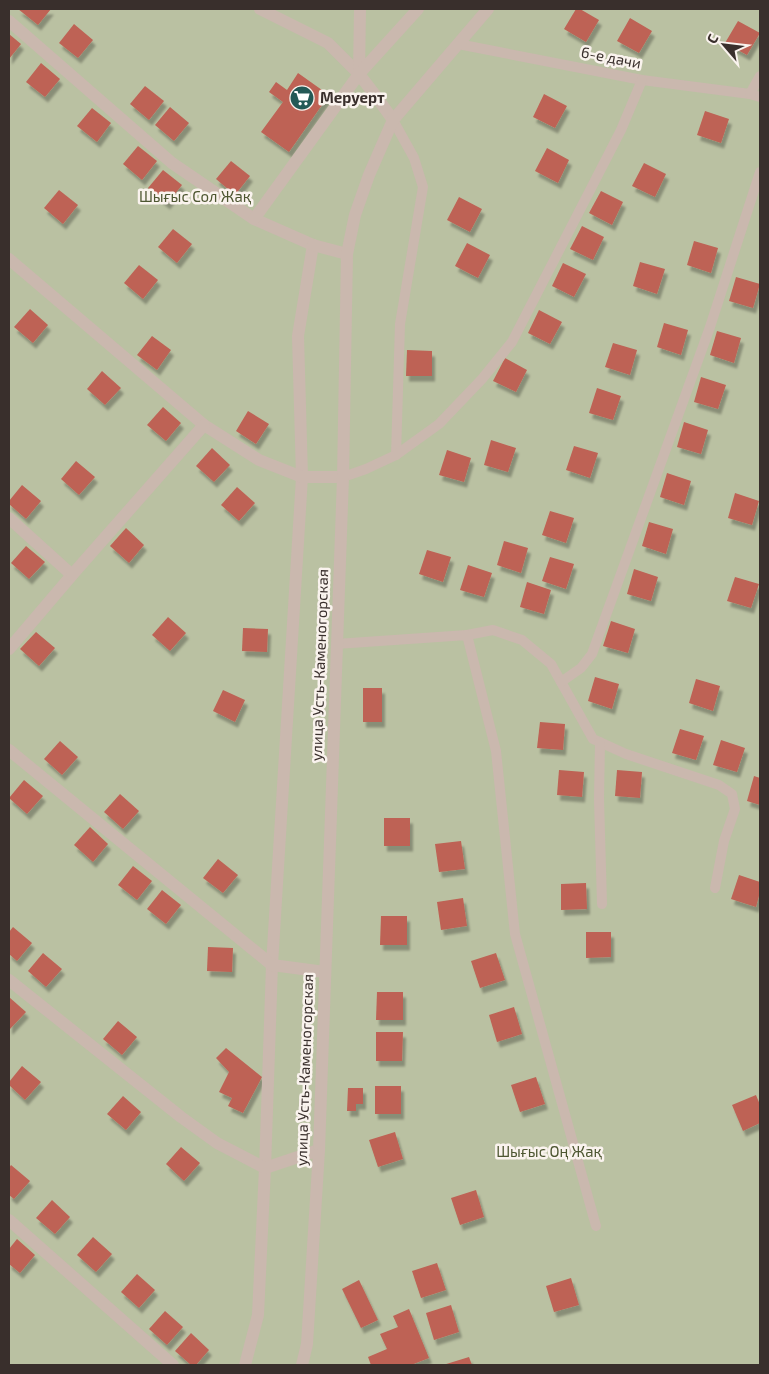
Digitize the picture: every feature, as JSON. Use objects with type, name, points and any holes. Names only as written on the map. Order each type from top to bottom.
[{"type":"street","points":[[260,9],[328,43],[359,74],[393,120]]},
{"type":"street","points":[[359,74],[360,9]]},
{"type":"street","points":[[254,219],[359,74],[418,9]]},
{"type":"street","name":"улица Усть-Каменогорская","points":[[302,1365],[307,1344],[319,1150],[343,477],[347,254],[355,215],[369,175],[393,120],[488,9]]},
{"type":"street","points":[[9,21],[172,163],[254,219],[314,245],[347,254]]},
{"type":"street","points":[[245,1365],[258,1316],[272,965],[302,477],[298,336],[314,245]]},
{"type":"street","points":[[9,259],[204,425],[259,460],[302,477],[343,477]]},
{"type":"street","points":[[9,649],[204,425]]},
{"type":"street","points":[[9,518],[72,575]]},
{"type":"street","points":[[9,750],[272,965],[325,972]]},
{"type":"street","points":[[9,980],[216,1143],[265,1168],[319,1150]]},
{"type":"street","points":[[9,1220],[173,1365]]},
{"type":"lane","name":"6-е дачи","points":[[458,44],[642,80],[755,96]]},
{"type":"lane","points":[[755,96],[760,76]]},
{"type":"lane","points":[[343,477],[396,455],[439,424],[482,379],[512,342],[621,130],[642,80]]},
{"type":"lane","points":[[393,120],[414,158],[423,187],[400,324],[396,455]]},
{"type":"lane","points":[[561,682],[581,668],[592,654],[710,327],[760,172]]},
{"type":"lane","points":[[336,644],[467,635],[493,630],[522,640],[552,664],[593,739],[626,754],[720,785],[732,794],[735,809],[724,841],[715,888]]},
{"type":"lane","points":[[467,635],[496,751],[514,934],[596,1226]]},
{"type":"lane","points":[[600,742],[599,799],[602,904]]},
{"type":"green space","points":[[9,9],[760,9],[760,1365],[9,1365]]},
{"type":"building","points":[[18,9],[51,9],[38,25]]},
{"type":"building","points":[[576,9],[580,9],[599,20],[586,42],[564,29]]},
{"type":"building","points":[[630,18],[652,31],[639,53],[617,41]]},
{"type":"building","points":[[738,21],[760,33],[747,55],[725,43]]},
{"type":"building","points":[[74,24],[93,40],[78,58],[59,43]]},
{"type":"building","points":[[9,34],[21,44],[9,59]]},
{"type":"building","points":[[41,63],[60,79],[45,97],[26,82]]},
{"type":"building","points":[[298,73],[329,95],[289,152],[261,132],[283,102],[269,92],[276,82],[287,90]]},
{"type":"building","points":[[145,86],[164,101],[149,120],[130,104]]},
{"type":"building","points":[[544,94],[567,106],[555,128],[533,117]]},
{"type":"building","points":[[170,107],[189,123],[174,141],[155,125]]},
{"type":"building","points":[[92,108],[111,123],[97,142],[77,126]]},
{"type":"building","points":[[705,111],[729,119],[721,143],[697,135]]},
{"type":"building","points":[[138,146],[157,161],[142,180],[123,164]]},
{"type":"building","points":[[547,148],[569,160],[558,183],[535,171]]},
{"type":"building","points":[[231,161],[250,176],[235,195],[216,179]]},
{"type":"building","points":[[644,163],[666,174],[655,197],[632,186]]},
{"type":"building","points":[[163,170],[182,185],[167,204],[148,188]]},
{"type":"building","points":[[59,190],[78,205],[63,224],[44,208]]},
{"type":"building","points":[[601,191],[623,202],[612,225],[589,213]]},
{"type":"building","points":[[459,197],[482,209],[470,232],[447,220]]},
{"type":"building","points":[[582,226],[604,237],[593,260],[570,249]]},
{"type":"building","points":[[173,229],[192,244],[177,263],[158,247]]},
{"type":"building","points":[[694,241],[718,248],[711,273],[687,265]]},
{"type":"building","points":[[467,243],[490,255],[478,278],[455,266]]},
{"type":"building","points":[[640,262],[665,269],[657,294],[633,286]]},
{"type":"building","points":[[563,263],[586,274],[574,297],[552,286]]},
{"type":"building","points":[[139,265],[158,280],[143,299],[124,283]]},
{"type":"building","points":[[736,277],[760,284],[753,308],[729,301]]},
{"type":"building","points":[[30,309],[48,325],[33,343],[14,327]]},
{"type":"building","points":[[539,310],[562,322],[550,344],[528,333]]},
{"type":"building","points":[[664,323],[688,330],[681,355],[657,347]]},
{"type":"building","points":[[717,331],[741,338],[734,363],[710,355]]},
{"type":"building","points":[[152,336],[171,350],[157,370],[137,355]]},
{"type":"building","points":[[613,343],[637,350],[630,375],[605,367]]},
{"type":"building","points":[[407,350],[432,351],[432,376],[406,376]]},
{"type":"building","points":[[505,358],[527,370],[516,392],[493,381]]},
{"type":"building","points":[[102,371],[121,388],[105,405],[87,389]]},
{"type":"building","points":[[701,377],[726,385],[718,409],[694,402]]},
{"type":"building","points":[[597,388],[621,396],[613,420],[589,413]]},
{"type":"building","points":[[163,407],[181,423],[166,441],[147,425]]},
{"type":"building","points":[[248,411],[269,424],[256,444],[236,431]]},
{"type":"building","points":[[684,422],[708,430],[701,454],[677,447]]},
{"type":"building","points":[[491,440],[516,448],[508,472],[484,465]]},
{"type":"building","points":[[574,446],[598,453],[590,478],[566,470]]},
{"type":"building","points":[[212,448],[230,465],[214,482],[196,466]]},
{"type":"building","points":[[447,450],[471,458],[464,482],[439,475]]},
{"type":"building","points":[[76,461],[95,477],[79,495],[61,479]]},
{"type":"building","points":[[667,473],[691,481],[684,505],[660,497]]},
{"type":"building","points":[[22,485],[41,501],[26,519],[9,504],[9,501]]},
{"type":"building","points":[[237,487],[255,503],[239,521],[221,505]]},
{"type":"building","points":[[735,493],[759,501],[752,525],[728,518]]},
{"type":"building","points":[[550,511],[574,518],[566,543],[542,535]]},
{"type":"building","points":[[649,522],[673,529],[666,554],[642,546]]},
{"type":"building","points":[[126,528],[144,545],[129,563],[110,546]]},
{"type":"building","points":[[504,541],[528,548],[521,573],[497,565]]},
{"type":"building","points":[[26,546],[45,562],[29,579],[11,563]]},
{"type":"building","points":[[427,550],[451,557],[443,582],[419,574]]},
{"type":"building","points":[[550,557],[574,564],[566,589],[542,581]]},
{"type":"building","points":[[468,565],[492,573],[484,597],[460,590]]},
{"type":"building","points":[[634,569],[658,577],[651,601],[627,594]]},
{"type":"building","points":[[735,577],[759,584],[751,608],[727,601]]},
{"type":"building","points":[[527,582],[551,590],[544,614],[520,607]]},
{"type":"building","points":[[168,617],[186,633],[170,651],[152,635]]},
{"type":"building","points":[[611,621],[635,629],[628,653],[603,646]]},
{"type":"building","points":[[243,628],[268,629],[267,652],[242,651]]},
{"type":"building","points":[[36,632],[55,648],[39,666],[20,649]]},
{"type":"building","points":[[595,677],[619,684],[612,709],[588,701]]},
{"type":"building","points":[[696,679],[720,686],[713,711],[689,703]]},
{"type":"building","points":[[363,688],[382,688],[382,722],[363,722]]},
{"type":"building","points":[[223,690],[245,700],[235,722],[213,711]]},
{"type":"building","points":[[540,722],[565,724],[563,750],[537,748]]},
{"type":"building","points":[[680,729],[704,736],[696,760],[672,753]]},
{"type":"building","points":[[721,740],[745,748],[737,772],[713,765]]},
{"type":"building","points":[[60,741],[78,757],[62,775],[44,759]]},
{"type":"building","points":[[559,770],[584,772],[582,797],[557,795]]},
{"type":"building","points":[[617,770],[642,772],[640,798],[615,796]]},
{"type":"building","points":[[754,776],[760,778],[760,805],[747,801]]},
{"type":"building","points":[[24,780],[43,796],[27,814],[9,798]]},
{"type":"building","points":[[120,794],[139,811],[123,829],[104,812]]},
{"type":"building","points":[[384,818],[410,818],[410,846],[384,846]]},
{"type":"building","points":[[90,827],[108,844],[93,862],[74,845]]},
{"type":"building","points":[[461,841],[465,869],[439,872],[435,844]]},
{"type":"building","points":[[218,859],[238,875],[223,893],[203,878]]},
{"type":"building","points":[[133,866],[152,881],[137,900],[118,885]]},
{"type":"building","points":[[739,875],[760,882],[760,892],[756,907],[731,899]]},
{"type":"building","points":[[586,883],[587,909],[561,910],[561,884]]},
{"type":"building","points":[[162,890],[181,905],[166,924],[147,909]]},
{"type":"building","points":[[463,898],[467,926],[441,930],[437,902]]},
{"type":"building","points":[[381,916],[407,916],[407,945],[380,945]]},
{"type":"building","points":[[13,927],[32,943],[17,961],[9,954],[9,932]]},
{"type":"building","points":[[586,932],[611,932],[611,957],[586,958]]},
{"type":"building","points":[[208,947],[233,948],[232,972],[207,971]]},
{"type":"building","points":[[43,953],[62,969],[46,987],[28,971]]},
{"type":"building","points":[[496,953],[505,980],[480,988],[471,961]]},
{"type":"building","points":[[377,992],[403,992],[403,1020],[376,1020]]},
{"type":"building","points":[[9,997],[26,1012],[10,1029],[9,1028]]},
{"type":"building","points":[[514,1007],[522,1034],[497,1042],[489,1015]]},
{"type":"building","points":[[118,1021],[137,1037],[122,1055],[103,1039]]},
{"type":"building","points":[[376,1032],[403,1032],[402,1061],[376,1061]]},
{"type":"building","points":[[226,1048],[262,1077],[243,1113],[228,1106],[232,1098],[219,1092],[229,1072],[216,1058]]},
{"type":"building","points":[[22,1066],[41,1082],[25,1100],[9,1085],[9,1082]]},
{"type":"building","points":[[536,1077],[545,1104],[520,1112],[511,1085]]},
{"type":"building","points":[[375,1086],[401,1086],[401,1114],[375,1114]]},
{"type":"building","points":[[348,1088],[363,1088],[363,1104],[356,1104],[356,1111],[347,1111]]},
{"type":"building","points":[[756,1095],[760,1105],[760,1123],[743,1131],[732,1105]]},
{"type":"building","points":[[123,1096],[141,1112],[126,1130],[107,1114]]},
{"type":"building","points":[[395,1132],[403,1159],[378,1167],[369,1140]]},
{"type":"building","points":[[181,1147],[200,1163],[184,1181],[166,1164]]},
{"type":"building","points":[[11,1165],[30,1181],[14,1199],[9,1195],[9,1168]]},
{"type":"building","points":[[476,1190],[484,1217],[460,1225],[451,1198]]},
{"type":"building","points":[[52,1200],[70,1217],[55,1234],[36,1218]]},
{"type":"building","points":[[93,1237],[112,1254],[96,1272],[77,1255]]},
{"type":"building","points":[[17,1239],[35,1255],[20,1273],[9,1264],[9,1249]]},
{"type":"building","points":[[437,1263],[446,1290],[421,1298],[412,1271]]},
{"type":"building","points":[[137,1274],[155,1290],[139,1308],[121,1292]]},
{"type":"building","points":[[571,1278],[579,1305],[554,1312],[546,1286]]},
{"type":"building","points":[[359,1280],[378,1320],[361,1328],[342,1289]]},
{"type":"building","points":[[451,1305],[459,1332],[434,1340],[426,1313]]},
{"type":"building","points":[[409,1309],[429,1358],[411,1365],[371,1365],[368,1357],[387,1349],[380,1334],[398,1327],[393,1316]]},
{"type":"building","points":[[165,1311],[183,1327],[167,1345],[149,1329]]},
{"type":"building","points":[[191,1333],[209,1350],[196,1365],[191,1365],[175,1351]]},
{"type":"building","points":[[469,1357],[472,1365],[443,1365]]},
{"type":"place","name":"Меруерт","points":[[302,98]]},
{"type":"park label","name":"Шығыс Сол Жақ","points":[[195,197]]},
{"type":"park label","name":"Шығыс Оң Жақ","points":[[549,1152]]}]
